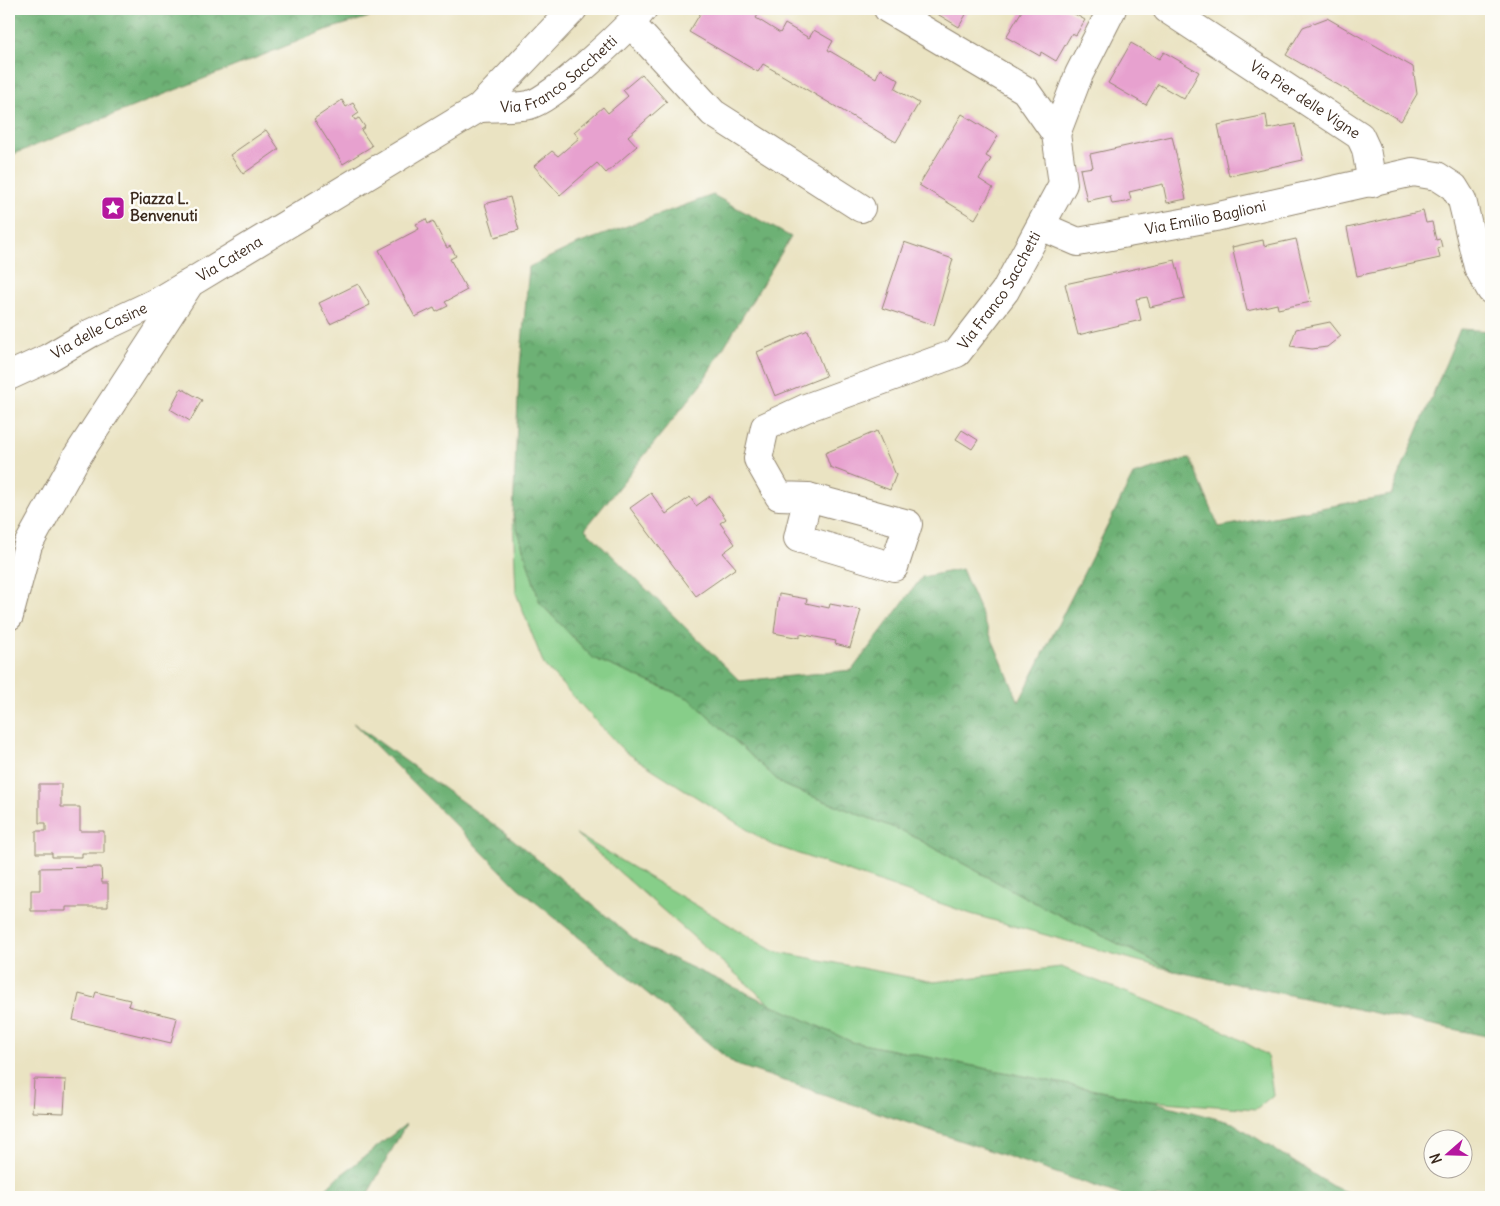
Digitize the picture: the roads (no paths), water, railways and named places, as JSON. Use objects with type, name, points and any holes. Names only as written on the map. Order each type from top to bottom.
[{"type":"street","name":"Via Catena","points":[[9,616],[28,545],[76,458],[190,283],[478,108],[573,9]]},
{"type":"street","name":"Via Franco Sacchetti","points":[[808,497],[779,496],[758,459],[765,427],[806,408],[957,353],[1005,291],[1063,184],[1056,134],[1025,90],[888,9]]},
{"type":"street","points":[[1056,134],[1079,74],[1112,9]]},
{"type":"street","name":"Via Pier delle Vigne","points":[[1167,9],[1360,136],[1366,149],[1372,183]]},
{"type":"street","name":"Via Franco Sacchetti","points":[[478,108],[531,105],[571,78],[637,16],[713,113],[862,208]]},
{"type":"street","points":[[1372,183],[1412,172],[1437,176],[1454,187],[1462,200],[1478,267],[1491,290]]},
{"type":"street","name":"Via Emilio Baglioni","points":[[1041,226],[1078,242],[1215,217],[1372,183]]},
{"type":"street","name":"Via delle Casine","points":[[9,376],[48,358],[91,333],[161,300],[190,283]]},
{"type":"place","name":"Piazza L. Benvenuti","points":[[113,208]]}]
